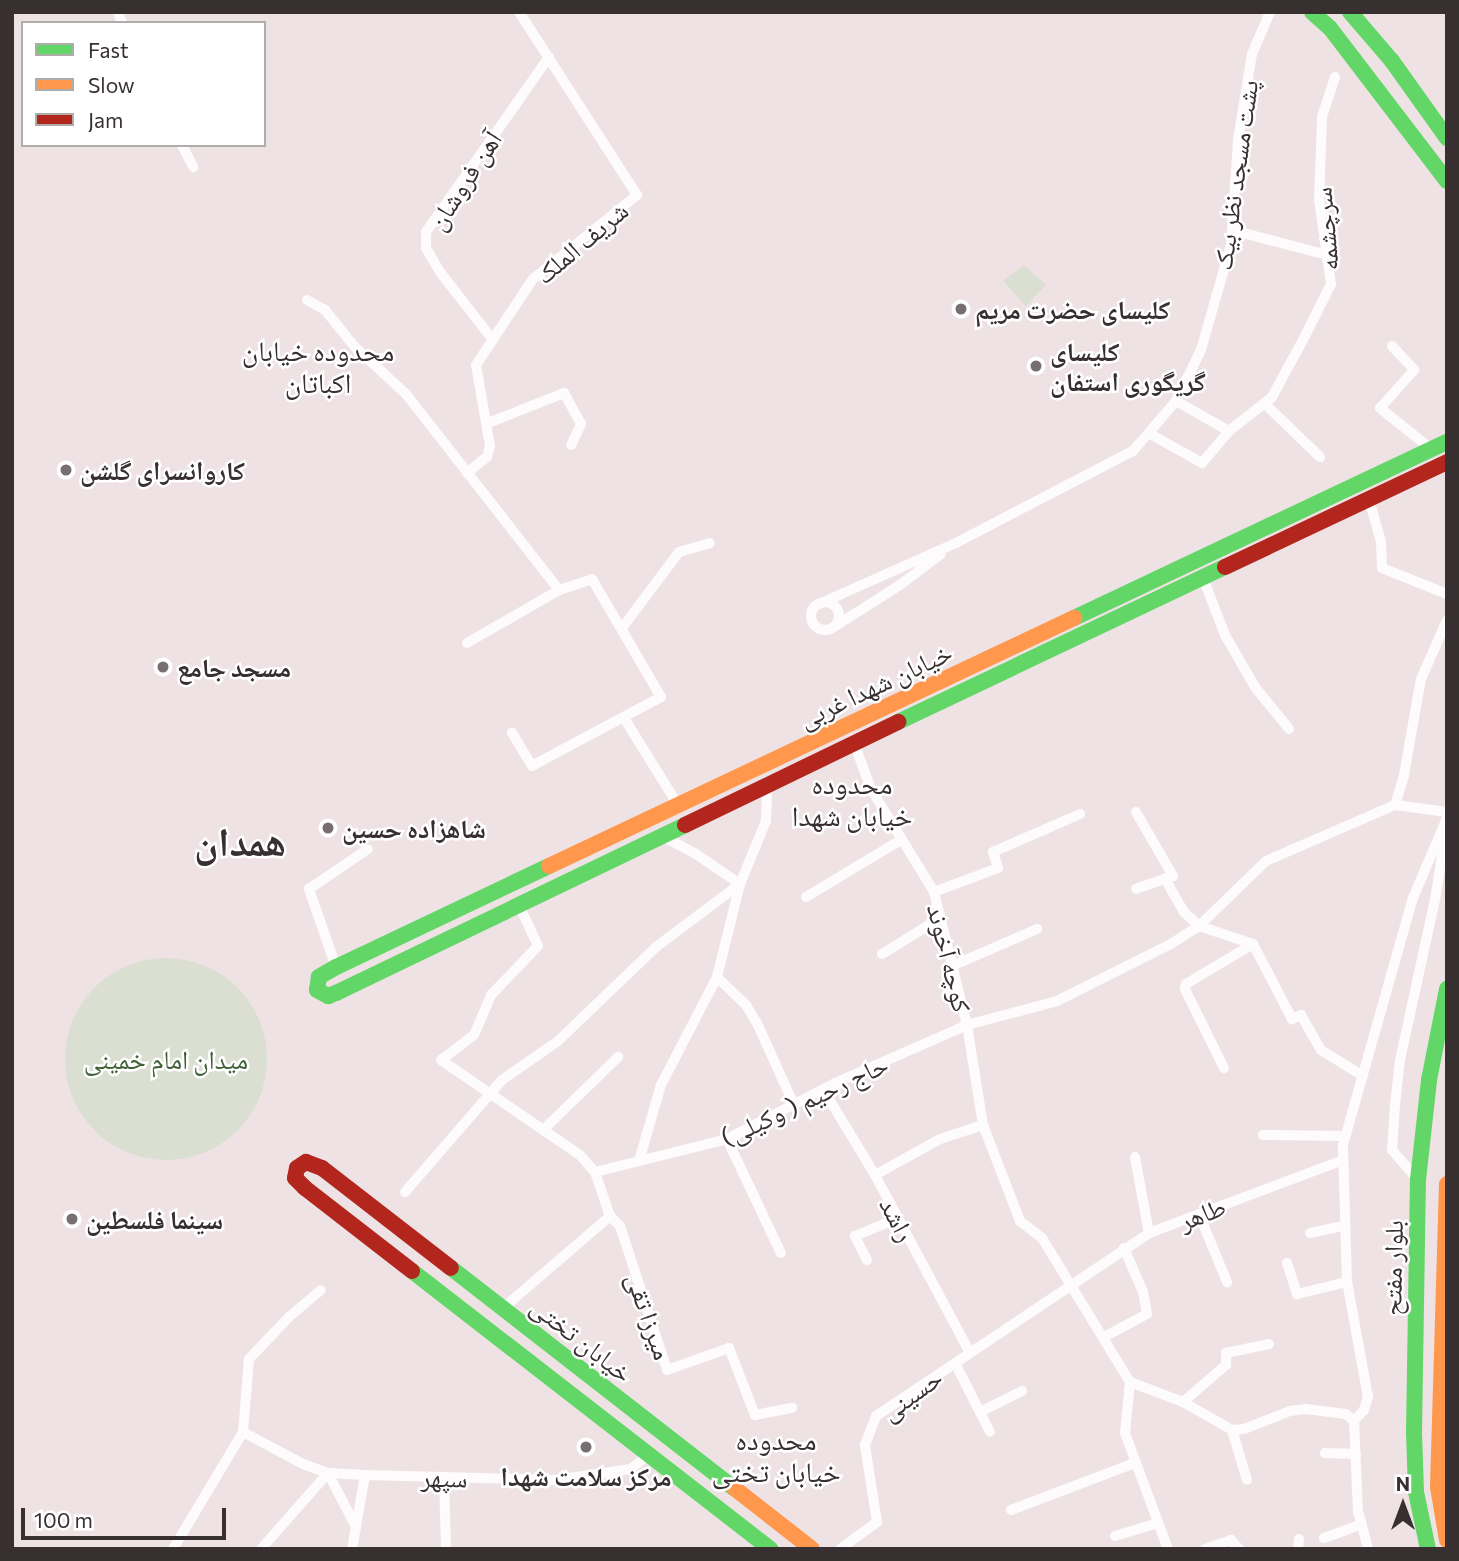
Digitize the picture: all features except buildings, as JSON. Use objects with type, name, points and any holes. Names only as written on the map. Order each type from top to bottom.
[{"type":"main road","points":[[1312,12],[1339,39],[1447,181]]},
{"type":"main road","points":[[1350,12],[1392,61],[1447,138]]},
{"type":"main road","name":"خیابان شهدا غربی","points":[[1447,442],[331,970],[317,981],[317,990],[328,996],[336,993],[664,837],[767,784],[1447,462]]},
{"type":"main road","name":"بلوار مفتح","points":[[1428,1549],[1416,1492],[1413,1432],[1418,1180],[1429,1080],[1447,989]]},
{"type":"main road","name":"خیابان تختی","points":[[771,1549],[305,1188],[295,1178],[297,1168],[306,1162],[322,1168],[812,1549]]},
{"type":"main road","name":"بلوار مفتح","points":[[1447,1184],[1438,1487],[1447,1540]]},
{"type":"main road","points":[[486,1328],[502,1308]]},
{"type":"street","points":[[519,12],[549,57]]},
{"type":"street","name":"پشت مسجد نظر بیک","points":[[954,544],[1133,451],[1176,401],[1201,351],[1231,245],[1238,140],[1252,54],[1270,12]]},
{"type":"street","name":"شریف الملک","points":[[467,473],[487,457],[490,446],[476,365],[533,279],[636,195],[549,57]]},
{"type":"street","name":"آهن فروشان","points":[[493,340],[440,272],[426,248],[426,232],[549,57]]},
{"type":"street","name":"سرچشمه","points":[[1150,434],[1202,463],[1229,431],[1272,397],[1331,284],[1320,200],[1322,117],[1335,77]]},
{"type":"street","points":[[183,147],[193,167]]},
{"type":"street","points":[[1232,230],[1327,255]]},
{"type":"street","points":[[307,300],[325,310],[355,347],[406,394],[559,590]]},
{"type":"street","points":[[1392,346],[1414,370],[1380,408],[1432,449]]},
{"type":"street","points":[[488,423],[564,393],[581,424],[571,445]]},
{"type":"street","points":[[1176,401],[1229,431]]},
{"type":"street","points":[[1264,403],[1320,457]]},
{"type":"street","points":[[1370,499],[1381,542],[1382,568],[1447,594]]},
{"type":"street","points":[[622,628],[679,552],[710,543]]},
{"type":"street","points":[[954,544],[900,585],[837,625],[825,630],[813,624],[811,615],[819,604],[954,544]]},
{"type":"street","points":[[1203,578],[1225,635],[1255,687],[1289,729]]},
{"type":"street","points":[[467,643],[559,590],[592,579],[661,697],[533,766],[512,733]]},
{"type":"street","points":[[819,604],[828,603],[836,607],[839,616],[837,625]]},
{"type":"street","points":[[1447,620],[1421,679],[1404,775],[1395,805],[1447,812]]},
{"type":"street","points":[[624,718],[678,805]]},
{"type":"street","name":"کوچه آخوند","points":[[854,743],[871,789],[933,892],[967,1025],[983,1125],[1020,1221],[1042,1238],[1072,1283],[1130,1382]]},
{"type":"street","points":[[639,1161],[661,1085],[717,976],[740,884],[766,821],[767,784]]},
{"type":"street","name":"حاج رحیم ( وکیلی)","points":[[595,1172],[727,1139],[823,1089],[967,1025],[1057,1001],[1171,944],[1199,926],[1266,861],[1395,805]]},
{"type":"street","points":[[1136,812],[1173,876],[1136,889]]},
{"type":"street","points":[[933,892],[998,868],[993,852],[1080,814]]},
{"type":"street","points":[[1354,1421],[1364,1410],[1368,1397],[1347,1282],[1341,1161],[1345,1136],[1413,898],[1447,818]]},
{"type":"street","points":[[1418,1180],[1392,1150],[1395,1105],[1405,1037],[1435,900],[1447,826]]},
{"type":"street","points":[[664,837],[696,854],[740,884]]},
{"type":"street","points":[[806,897],[901,841]]},
{"type":"street","points":[[331,970],[309,889],[368,849]]},
{"type":"street","points":[[1165,879],[1184,912],[1199,926],[1253,944],[1292,1019],[1301,1015],[1321,1050],[1363,1076]]},
{"type":"street","points":[[405,1192],[502,1080],[558,1041],[656,947],[740,884]]},
{"type":"street","points":[[502,1308],[610,1216],[595,1172],[580,1155],[441,1060],[474,1035],[491,995],[538,946],[519,905]]},
{"type":"street","points":[[882,954],[940,918]]},
{"type":"street","points":[[952,966],[1037,929]]},
{"type":"street","points":[[1224,1068],[1185,989],[1186,984],[1253,944]]},
{"type":"street","points":[[717,976],[746,1005],[757,1023],[794,1105]]},
{"type":"street","points":[[543,1130],[618,1057]]},
{"type":"street","name":"راشد","points":[[823,1089],[875,1175],[969,1351]]},
{"type":"street","points":[[875,1175],[940,1139],[983,1125]]},
{"type":"street","points":[[1263,1135],[1345,1136]]},
{"type":"street","points":[[727,1139],[781,1253]]},
{"type":"street","points":[[1135,1157],[1149,1233]]},
{"type":"street","name":"طاهر","points":[[1072,1283],[1149,1233],[1341,1161]]},
{"type":"street","points":[[1199,1214],[1227,1282]]},
{"type":"street","name":"میرزا تقی","points":[[610,1216],[620,1226],[667,1370],[729,1348],[755,1415],[792,1408]]},
{"type":"street","points":[[867,1260],[855,1236],[898,1218]]},
{"type":"street","points":[[1310,1233],[1344,1226]]},
{"type":"street","points":[[1104,1337],[1147,1314],[1143,1292],[1124,1248]]},
{"type":"street","points":[[1287,1263],[1297,1294],[1347,1282]]},
{"type":"street","name":"حسینی","points":[[840,1549],[877,1522],[865,1445],[876,1416],[969,1351],[1051,1300],[1072,1283]]},
{"type":"street","points":[[173,1549],[243,1432],[249,1359],[290,1316],[321,1290]]},
{"type":"street","points":[[1183,1402],[1226,1365],[1226,1353],[1269,1344]]},
{"type":"street","points":[[955,1363],[990,1432]]},
{"type":"street","points":[[1168,1549],[1125,1433],[1130,1382],[1183,1402],[1232,1430],[1244,1429],[1290,1411],[1306,1409],[1346,1414],[1354,1421],[1356,1491],[1368,1549]]},
{"type":"street","points":[[980,1412],[1022,1391]]},
{"type":"street","points":[[1232,1430],[1247,1480]]},
{"type":"street","name":"سپهر","points":[[243,1432],[303,1464],[328,1473],[556,1480],[631,1469],[649,1454]]},
{"type":"street","points":[[1325,1453],[1356,1454]]},
{"type":"street","points":[[1011,1510],[1135,1462]]},
{"type":"street","points":[[261,1549],[328,1473],[356,1527]]},
{"type":"street","points":[[352,1549],[365,1475]]},
{"type":"street","points":[[444,1477],[446,1549]]},
{"type":"street","points":[[1115,1536],[1158,1523]]},
{"type":"street","points":[[1324,1538],[1362,1524]]},
{"type":"street","points":[[1205,1549],[1231,1540],[1239,1549]]},
{"type":"green space","points":[[1024,265],[1046,285],[1026,306],[1003,281]]},
{"type":"green space","name":"میدان امام خمینی","points":[[166,958],[205,965],[238,987],[260,1020],[267,1059],[260,1098],[238,1131],[205,1153],[166,1160],[127,1153],[94,1131],[72,1098],[65,1059],[72,1020],[94,987],[127,965]]},
{"type":"traffic: fast","points":[[1312,12],[1330,28],[1447,181]]},
{"type":"traffic: fast","points":[[1350,12],[1392,61],[1447,138]]},
{"type":"traffic: fast","points":[[1074,618],[1447,442]]},
{"type":"traffic: fast","points":[[898,722],[1225,567]]},
{"type":"traffic: fast","points":[[549,866],[336,967],[319,977],[317,990],[328,996],[336,993],[685,825]]},
{"type":"traffic: fast","points":[[1428,1549],[1416,1492],[1414,1432],[1418,1180],[1429,1080],[1447,989]]},
{"type":"traffic: fast","points":[[451,1268],[734,1488]]},
{"type":"traffic: fast","points":[[412,1271],[771,1549]]},
{"type":"traffic: slow","points":[[549,866],[1074,618]]},
{"type":"traffic: slow","points":[[1447,1184],[1438,1487],[1447,1540]]},
{"type":"traffic: slow","points":[[734,1488],[812,1549]]},
{"type":"traffic: jam","points":[[1225,567],[1447,462]]},
{"type":"traffic: jam","points":[[685,825],[898,722]]},
{"type":"traffic: jam","points":[[412,1271],[305,1188],[295,1178],[297,1168],[306,1162],[322,1168],[451,1268]]},
{"type":"place","name":"کلیسای حضرت مریم","points":[[961,309]]},
{"type":"place","name":"کلیسای گریگوری استفان","points":[[1036,366]]},
{"type":"place","name":"کاروانسرای گلشن","points":[[66,470]]},
{"type":"place","name":"مسجد جامع","points":[[163,667]]},
{"type":"place","name":"شاهزاده حسین","points":[[328,828]]},
{"type":"place","name":"سینما فلسطین","points":[[72,1219]]},
{"type":"place","name":"مرکز سلامت شهدا","points":[[586,1447]]},
{"type":"district","name":"محدوده خیابان اکباتان","points":[[318,366]]},
{"type":"district","name":"محدوده خیابان شهدا","points":[[852,799]]},
{"type":"district","name":"همدان","points":[[240,840]]},
{"type":"district","name":"محدوده خیابان تختی","points":[[776,1455]]}]
